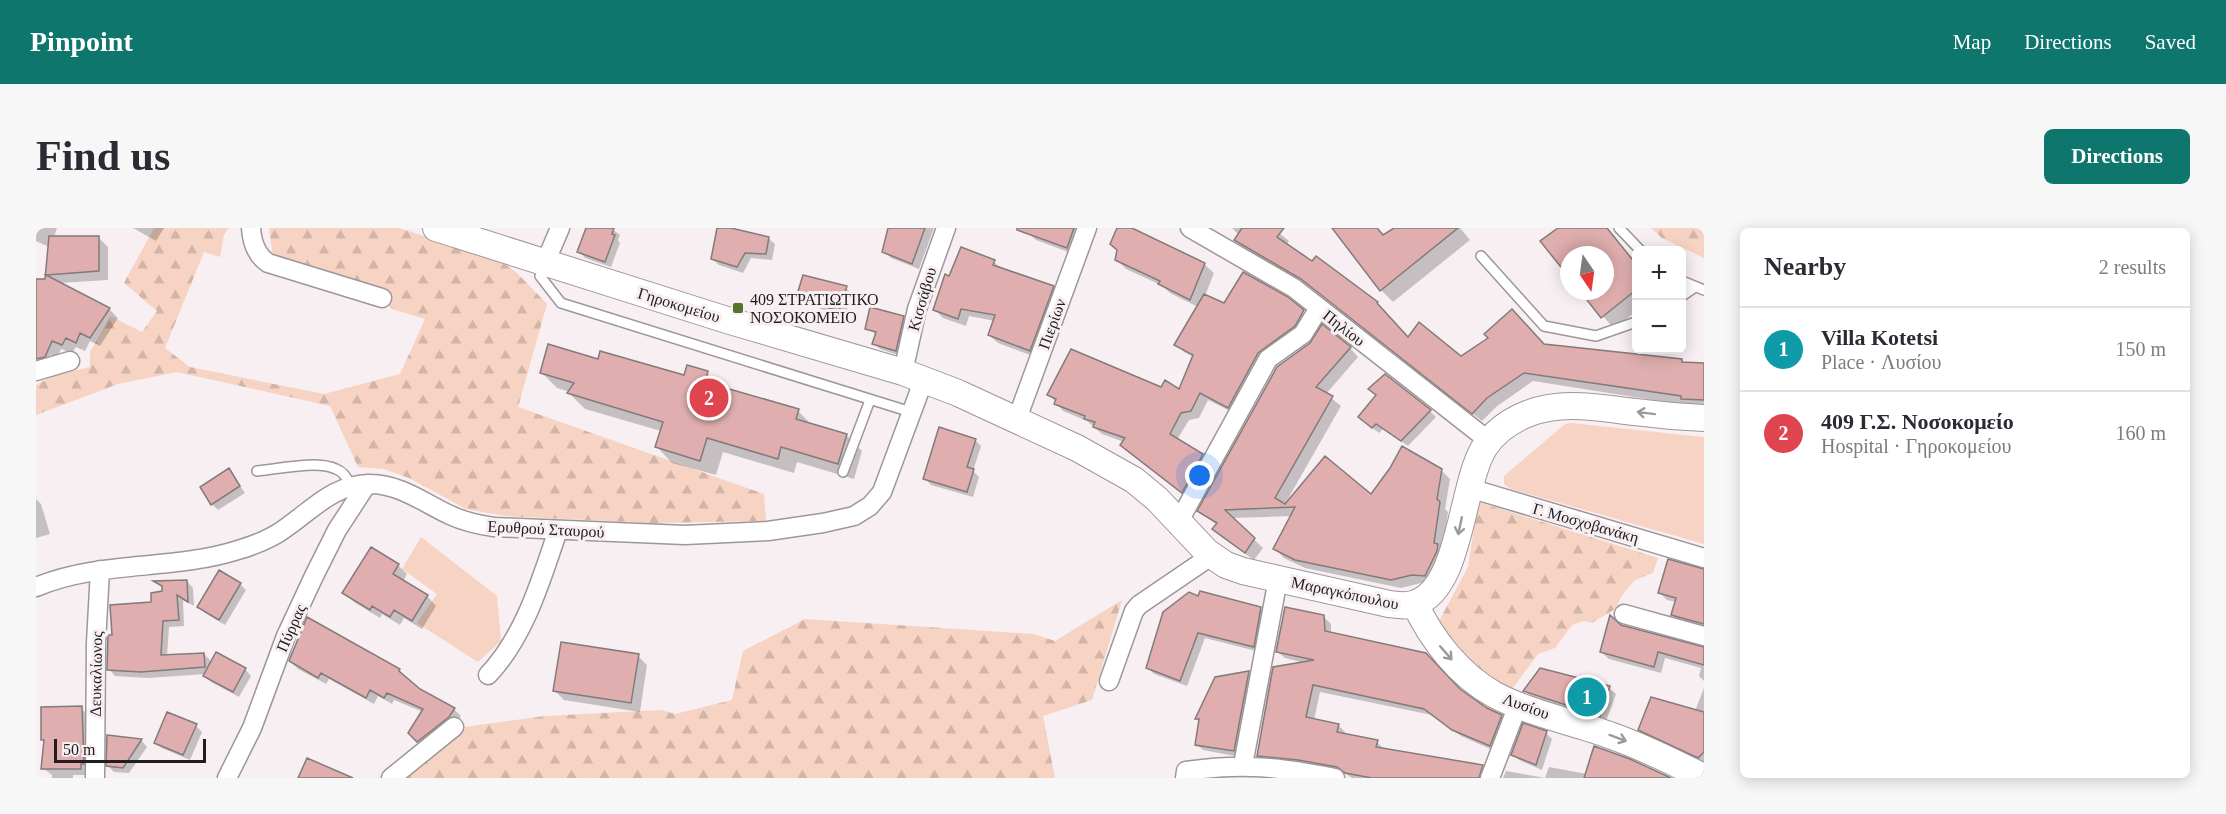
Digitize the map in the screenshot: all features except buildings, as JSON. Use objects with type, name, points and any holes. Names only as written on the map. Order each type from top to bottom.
[{"type":"main road","name":"Γηροκομείου","points":[[436,228],[545,264],[913,375]]},
{"type":"main road","name":"Μαραγκόπουλου","points":[[913,375],[1017,419],[1077,448],[1134,480],[1157,499],[1211,556],[1226,565],[1243,571],[1404,606],[1415,604],[1430,593],[1442,578],[1454,550],[1469,488],[1479,459],[1489,441],[1517,418],[1556,406],[1591,406],[1704,418]]},
{"type":"main road","name":"Λυσίου","points":[[1415,604],[1428,630],[1459,667],[1484,688],[1518,705],[1635,744],[1704,777]]},
{"type":"street","points":[[251,228],[256,251],[260,258],[268,263],[382,298]]},
{"type":"street","points":[[545,264],[560,228]]},
{"type":"street","name":"Κισσάβου","points":[[913,375],[917,309],[946,228]]},
{"type":"street","name":"Πιερίων","points":[[1017,419],[1087,228]]},
{"type":"street","name":"Πηλίου","points":[[1190,228],[1294,288],[1489,441]]},
{"type":"street","points":[[1178,523],[1268,359],[1303,334],[1319,308]]},
{"type":"street","points":[[36,371],[70,361]]},
{"type":"street","name":"Ερυθρού Σταυρού","points":[[359,485],[387,485],[445,513],[471,523],[494,527],[685,536],[734,534],[796,527],[854,516],[870,506],[882,492],[911,412],[913,375]]},
{"type":"street","points":[[36,587],[61,578],[100,570],[197,559],[238,550],[278,533],[330,494],[359,485]]},
{"type":"street","name":"Πύρρας","points":[[227,778],[252,728],[286,636],[359,485]]},
{"type":"street","name":"Γ. Μοσχοβανάκη","points":[[1469,488],[1704,558]]},
{"type":"street","points":[[488,675],[506,654],[526,615],[540,583],[558,530]]},
{"type":"street","points":[[1109,681],[1134,611],[1139,605],[1211,556]]},
{"type":"street","name":"Δευκαλίωνος","points":[[96,778],[96,643],[100,570]]},
{"type":"street","points":[[1243,765],[1278,579]]},
{"type":"street","points":[[1624,614],[1704,636]]},
{"type":"street","points":[[1490,778],[1518,705]]},
{"type":"street","points":[[391,778],[454,727]]},
{"type":"street","points":[[1186,774],[1243,765],[1273,767],[1326,777]]},
{"type":"lane","points":[[1619,228],[1636,246]]},
{"type":"lane","points":[[1481,256],[1544,326],[1596,336],[1632,323]]},
{"type":"lane","points":[[545,264],[540,276],[561,303],[911,412]]},
{"type":"lane","points":[[843,472],[870,400]]},
{"type":"lane","points":[[257,471],[324,465],[338,469],[359,485]]},
{"type":"green space","points":[[154,228],[229,228],[224,235],[220,257],[204,252],[165,348],[190,367],[324,394],[400,374],[425,319],[392,309],[380,290],[273,257],[269,228],[399,228],[501,261],[517,273],[547,304],[518,407],[764,494],[766,521],[653,523],[505,516],[466,509],[409,478],[384,469],[358,467],[330,406],[177,372],[118,384],[36,415],[36,385],[53,376],[90,367],[90,352],[110,316],[142,332],[157,311],[124,283]]},
{"type":"green space","points":[[1651,228],[1704,228],[1704,258],[1686,249],[1686,246],[1679,246],[1662,238]]},
{"type":"green space","points":[[1565,424],[1704,437],[1704,544],[1511,489],[1504,484],[1504,476]]},
{"type":"green space","points":[[1478,502],[1658,558],[1653,573],[1635,580],[1623,594],[1615,609],[1592,623],[1584,621],[1572,625],[1555,648],[1538,654],[1510,692],[1470,662],[1437,625],[1468,567]]},
{"type":"green space","points":[[421,537],[497,596],[501,641],[478,662],[417,623],[437,594],[402,569]]},
{"type":"green space","points":[[1122,600],[1092,700],[1043,716],[1055,778],[401,778],[464,727],[545,716],[661,710],[675,714],[732,700],[743,651],[805,619],[1034,634],[1055,641]]},
{"type":"place","name":"409 ΣΤΡΑΤΙΩΤΙΚΟ ΝΟΣΟΚΟΜΕΙΟ","points":[[738,308]]},
{"type":"place","name":"409 Γ.Σ. Νοσοκομείο","points":[[709,398]]},
{"type":"place","name":"Villa Kotetsi","points":[[1587,697]]}]
